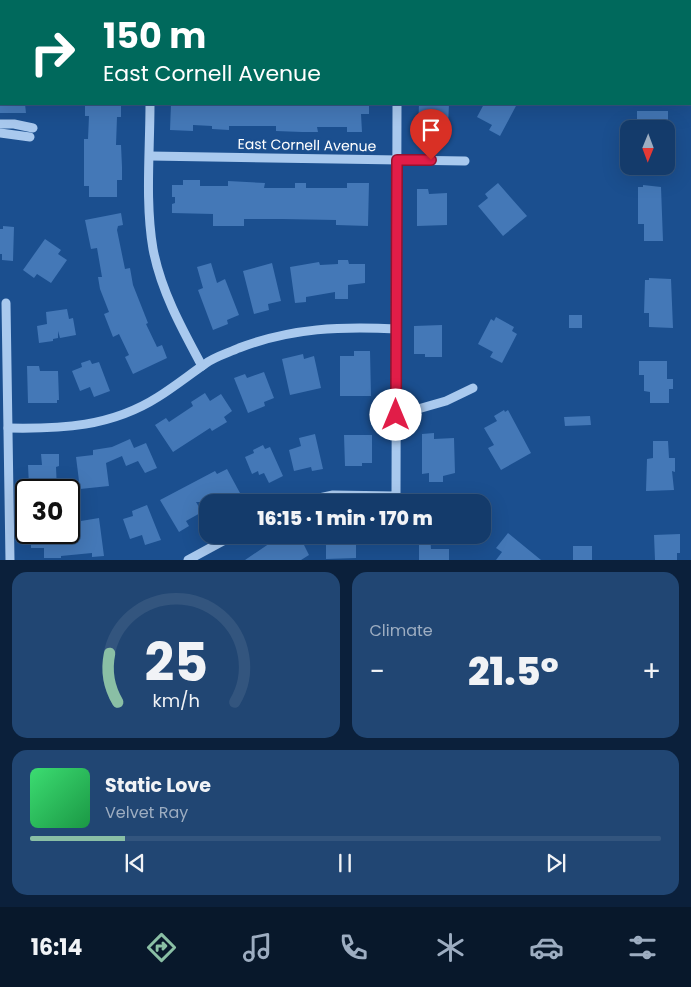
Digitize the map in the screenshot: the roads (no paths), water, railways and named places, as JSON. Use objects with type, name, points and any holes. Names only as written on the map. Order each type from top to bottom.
[{"type":"street","points":[[150,105],[149,213],[154,251],[177,320],[202,366]]},
{"type":"street","points":[[396,494],[397,105]]},
{"type":"street","points":[[0,124],[14,124],[31,132],[0,133]]},
{"type":"street","name":"East Cornell Avenue","points":[[150,156],[465,161]]},
{"type":"street","points":[[6,303],[10,560]]},
{"type":"street","points":[[8,428],[58,429],[91,424],[125,414],[157,398],[202,366],[260,341],[302,331],[349,327],[397,329]]},
{"type":"street","points":[[396,415],[446,401],[473,388]]},
{"type":"street","points":[[188,560],[217,544]]}]
